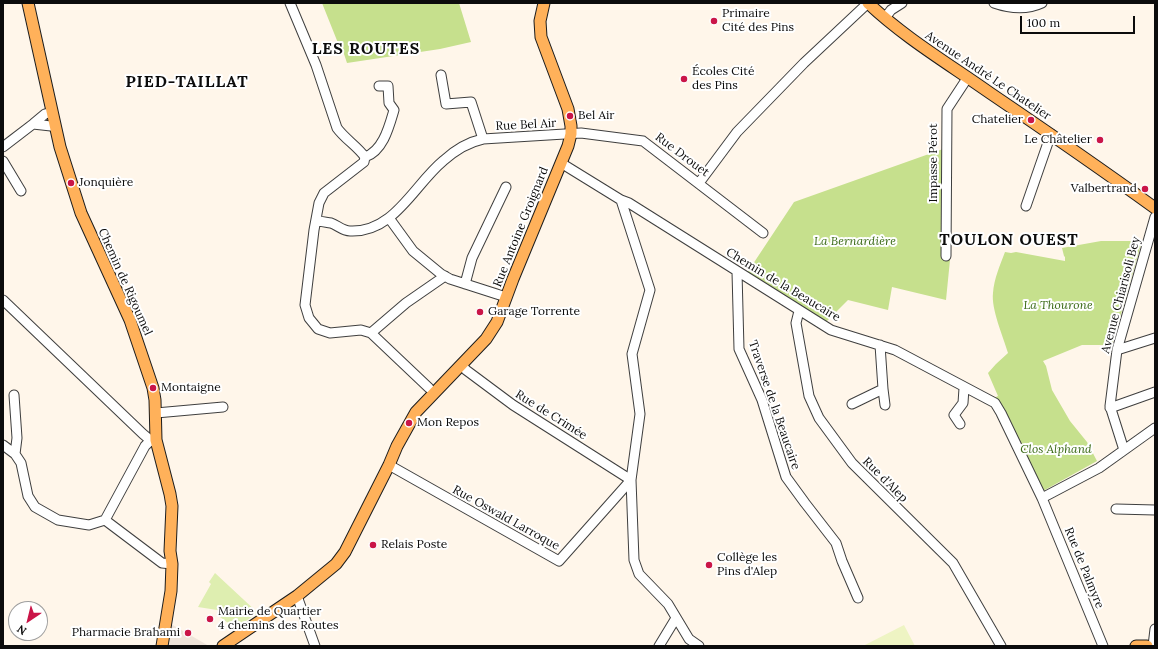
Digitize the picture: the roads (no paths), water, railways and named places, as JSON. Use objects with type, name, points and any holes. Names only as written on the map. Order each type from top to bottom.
[{"type":"main road","name":"Chemin de Rigoumel","points":[[28,3],[60,147],[85,224],[130,320],[153,388],[156,413],[156,440],[172,506],[170,551],[172,564],[171,592],[162,646]]},
{"type":"main road","name":"Rue Antoine Groignard","points":[[223,646],[297,596],[336,564],[345,552],[406,429],[416,412],[462,365],[492,331],[497,322],[562,163],[571,134],[568,110],[541,37],[540,21],[544,3]]},
{"type":"main road","name":"Avenue André Le Chatelier","points":[[868,3],[915,42],[1051,134],[1155,208]]},
{"type":"main road","points":[[1136,646],[1147,646]]},
{"type":"street","points":[[290,3],[316,65],[337,128],[343,136],[360,150],[365,157]]},
{"type":"street","points":[[699,183],[737,132],[804,63],[868,3]]},
{"type":"street","points":[[885,18],[891,10],[902,3]]},
{"type":"street","points":[[994,3],[1015,8],[1026,8],[1042,3]]},
{"type":"street","points":[[441,75],[446,104],[471,102],[483,139]]},
{"type":"street","name":"Impasse Pérot","points":[[946,256],[947,109],[968,77]]},
{"type":"street","points":[[365,157],[373,154],[378,149],[389,129],[394,110],[389,103],[388,86],[379,86]]},
{"type":"street","points":[[3,147],[45,114],[52,112]]},
{"type":"street","points":[[33,124],[55,125]]},
{"type":"street","name":"Rue Drouet","points":[[571,134],[581,133],[643,141],[764,233]]},
{"type":"street","name":"Rue Bel Air","points":[[316,220],[331,223],[348,232],[361,231],[376,226],[389,218],[408,200],[442,161],[456,151],[475,141],[483,139],[571,134]]},
{"type":"street","points":[[1026,206],[1051,134]]},
{"type":"street","points":[[365,157],[364,162],[324,193],[319,203],[314,230],[305,305],[309,318],[318,329],[330,333],[361,330],[371,333],[429,388]]},
{"type":"street","points":[[3,161],[21,191]]},
{"type":"street","name":"Chemin de la Beaucaire","points":[[562,163],[831,330],[895,350],[964,388],[995,403],[1042,498]]},
{"type":"street","points":[[466,284],[472,258],[506,187]]},
{"type":"street","points":[[621,200],[650,290],[632,354],[640,414],[631,480],[634,560],[639,574],[668,604],[689,639],[699,646]]},
{"type":"street","name":"Avenue Chiarisoli Bey","points":[[1124,450],[1110,408],[1117,350],[1155,217]]},
{"type":"street","points":[[389,218],[413,251],[445,276],[506,297]]},
{"type":"street","name":"Traverse de la Beaucaire","points":[[737,272],[739,349],[762,400],[786,477],[836,543],[858,598]]},
{"type":"street","points":[[371,333],[406,303],[445,276]]},
{"type":"street","points":[[3,300],[143,434],[149,439],[156,440]]},
{"type":"street","name":"Rue d'Alep","points":[[799,311],[796,323],[809,396],[819,418],[852,463],[953,563],[1001,646]]},
{"type":"street","points":[[1117,350],[1155,338]]},
{"type":"street","points":[[880,345],[885,404]]},
{"type":"street","name":"Rue de Crimée","points":[[462,365],[466,370],[512,406],[631,480]]},
{"type":"street","points":[[960,424],[954,415],[963,403],[964,388]]},
{"type":"street","points":[[852,404],[883,389]]},
{"type":"street","points":[[1110,408],[1155,392]]},
{"type":"street","points":[[14,395],[17,438],[15,454]]},
{"type":"street","points":[[156,413],[223,407]]},
{"type":"street","points":[[1042,498],[1099,468],[1155,428]]},
{"type":"street","points":[[3,445],[15,454],[21,463],[28,496],[35,507],[58,520],[88,525],[105,520],[145,446],[149,442],[156,440]]},
{"type":"street","name":"Rue Oswald Larroque","points":[[389,465],[559,561],[631,480]]},
{"type":"street","name":"Rue de Palmyre","points":[[1042,498],[1103,646]]},
{"type":"street","points":[[1116,509],[1155,510]]},
{"type":"street","points":[[105,520],[162,563],[172,564]]},
{"type":"street","points":[[297,596],[315,646]]},
{"type":"street","points":[[659,646],[676,618]]},
{"type":"street","points":[[1153,646],[1155,629]]},
{"type":"place","name":"Primaire Cité des Pins","points":[[714,21]]},
{"type":"place","name":"Écoles Cité des Pins","points":[[684,79]]},
{"type":"place","name":"Bel Air","points":[[570,116]]},
{"type":"place","name":"Chatelier","points":[[1031,120]]},
{"type":"place","name":"Le Châtelier","points":[[1100,140]]},
{"type":"place","name":"Jonquière","points":[[71,183]]},
{"type":"place","name":"Valbertrand","points":[[1145,189]]},
{"type":"place","name":"Garage Torrente","points":[[480,312]]},
{"type":"place","name":"Montaigne","points":[[153,388]]},
{"type":"place","name":"Mon Repos","points":[[409,423]]},
{"type":"place","name":"Relais Poste","points":[[373,545]]},
{"type":"place","name":"Collège les Pins d'Alep","points":[[709,565]]},
{"type":"place","name":"Mairie de Quartier 4 chemins des Routes","points":[[210,619]]},
{"type":"place","name":"Pharmacie Brahami","points":[[188,633]]},
{"type":"district","name":"LES ROUTES","points":[[366,49]]},
{"type":"district","name":"PIED-TAILLAT","points":[[187,82]]},
{"type":"district","name":"TOULON OUEST","points":[[1009,240]]},
{"type":"park label","name":"La Bernardière","points":[[855,242]]},
{"type":"park label","name":"La Thourone","points":[[1058,306]]},
{"type":"park label","name":"Clos Alphand","points":[[1056,450]]}]
